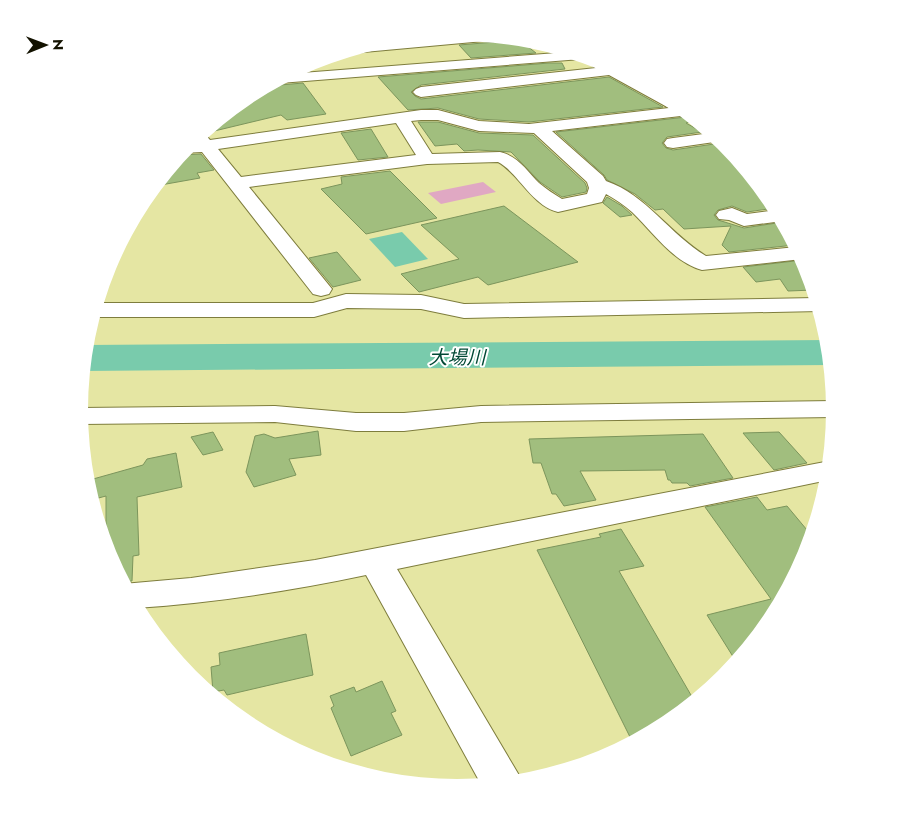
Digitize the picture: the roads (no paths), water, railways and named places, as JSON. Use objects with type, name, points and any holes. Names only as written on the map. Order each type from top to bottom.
[{"type":"street","points":[[299,77],[561,56]]},
{"type":"street","points":[[390,70],[428,101],[479,126],[538,128],[682,118]]},
{"type":"street","points":[[205,141],[400,117],[428,101],[605,72]]},
{"type":"street","points":[[428,101],[476,108]]},
{"type":"street","points":[[400,117],[427,159]]},
{"type":"street","points":[[565,125],[583,138]]},
{"type":"street","points":[[236,183],[427,159],[500,157],[507,160],[534,188],[558,206],[595,198],[598,185],[596,180],[538,128]]},
{"type":"street","points":[[674,144],[706,139]]},
{"type":"street","points":[[204,142],[321,289]]},
{"type":"street","points":[[598,185],[621,195],[680,247],[702,262],[791,254]]},
{"type":"street","points":[[726,215],[732,214],[744,220],[771,217]]},
{"type":"street","points":[[102,310],[314,310],[346,301],[421,302],[464,311],[811,305]]},
{"type":"street","points":[[88,416],[274,414],[356,422],[404,422],[481,414],[826,409]]},
{"type":"street","points":[[137,594],[210,588],[315,573],[821,472]]},
{"type":"street","points":[[375,561],[499,777]]},
{"type":"water","points":[[402,232],[428,259],[395,267],[369,239]]},
{"type":"water","name":"大場川","points":[[819,340],[823,365],[90,371],[94,345]]}]
